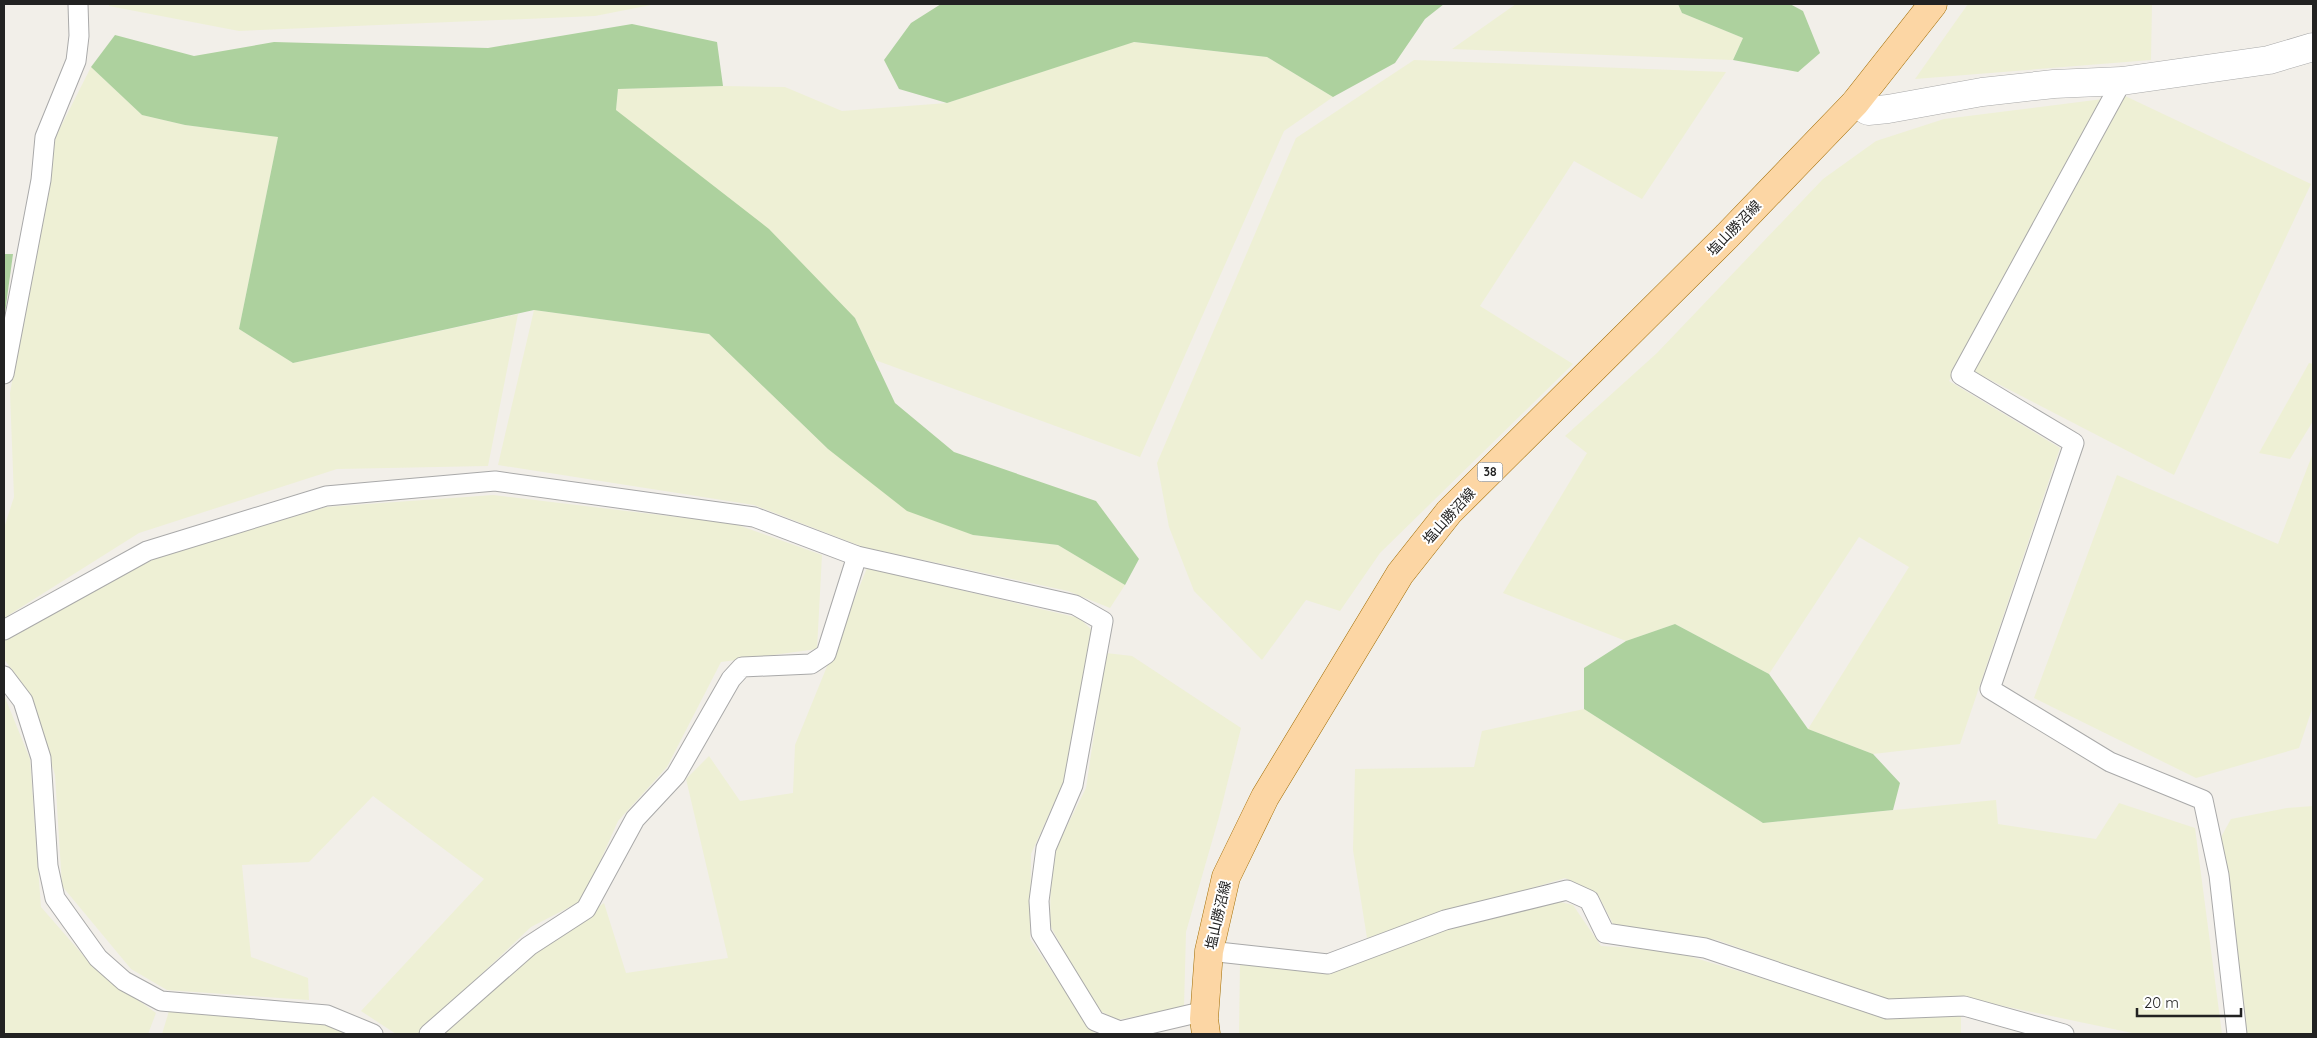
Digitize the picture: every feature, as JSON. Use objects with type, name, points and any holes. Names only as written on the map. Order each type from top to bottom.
[{"type":"main road","name":"塩山勝沼線","points":[[1206,1023],[1208,951],[1226,877],[1265,797],[1400,574],[1449,512],[1713,250],[1854,103],[1933,4]]},
{"type":"street","points":[[1854,103],[1868,111],[1982,92],[2054,84],[2122,81],[2269,60],[2313,48]]},
{"type":"lane","points":[[4,374],[41,180],[45,137],[76,61],[79,36],[78,4]]},
{"type":"lane","points":[[2122,81],[1960,375],[2074,443],[1990,689],[2110,762],[2203,800],[2220,875],[2237,1034]]},
{"type":"lane","points":[[4,630],[147,551],[326,496],[494,481],[754,517],[857,556],[1075,605],[1103,621],[1073,785],[1046,848],[1039,901],[1041,934],[1094,1022],[1120,1031],[1206,1023]]},
{"type":"lane","points":[[428,1034],[529,946],[586,909],[635,819],[676,775],[731,679],[742,667],[811,664],[826,654],[857,556]]},
{"type":"lane","points":[[4,676],[23,701],[41,758],[48,866],[54,898],[98,958],[124,981],[162,1001],[327,1014],[374,1034]]},
{"type":"lane","points":[[1208,951],[1328,964],[1444,920],[1567,890],[1588,900],[1605,933],[1705,948],[1887,1009],[1964,1006],[2064,1034]]},
{"type":"green space","points":[[109,4],[656,4],[595,16],[239,31],[109,6]]},
{"type":"green space","points":[[941,4],[1444,4],[1425,19],[1395,63],[1333,97],[1267,57],[1134,42],[947,103],[899,89],[884,60],[911,23]]},
{"type":"green space","points":[[1516,4],[1678,4],[1682,13],[1743,38],[1733,60],[1452,49]]},
{"type":"green space","points":[[1678,4],[1790,4],[1803,11],[1820,53],[1798,72],[1733,60],[1743,38],[1682,13]]},
{"type":"green space","points":[[1968,4],[2152,4],[2151,60],[1915,79]]},
{"type":"green space","points":[[632,24],[717,42],[723,86],[618,89],[616,110],[769,229],[855,318],[895,403],[954,452],[1096,501],[1139,559],[1125,585],[1058,545],[973,535],[907,511],[828,449],[709,334],[534,310],[293,363],[239,329],[278,137],[185,125],[142,115],[91,67],[115,35],[194,56],[274,42],[488,48]]},
{"type":"green space","points":[[1133,42],[1267,57],[1333,97],[1284,131],[1140,457],[875,360],[855,318],[616,110],[618,89],[723,86],[785,87],[842,111],[947,103]]},
{"type":"green space","points":[[1414,60],[1726,72],[1642,199],[1574,161],[1480,306],[1573,364],[1380,553],[1340,611],[1306,600],[1262,660],[1194,591],[1169,527],[1157,463],[1296,138]]},
{"type":"green space","points":[[91,67],[142,115],[185,125],[278,137],[239,329],[293,363],[518,314],[488,466],[337,469],[139,533],[4,618],[4,528],[14,497],[10,393],[56,136]]},
{"type":"green space","points":[[2123,95],[2311,184],[2174,475],[1973,371]]},
{"type":"green space","points":[[2103,99],[1949,381],[2060,448],[1960,744],[1873,754],[1808,729],[1909,567],[1859,537],[1769,674],[1675,624],[1626,641],[1503,593],[1587,453],[1565,436],[1657,353],[1823,179],[1876,141],[1944,119]]},
{"type":"green space","points":[[4,254],[13,254],[4,320]]},
{"type":"green space","points":[[534,310],[709,334],[828,449],[973,535],[1058,545],[1125,585],[1110,608],[1068,591],[863,547],[754,505],[498,465]]},
{"type":"green space","points":[[2309,363],[2313,364],[2313,421],[2290,459],[2259,453]]},
{"type":"green space","points":[[2313,453],[2313,706],[2299,748],[2196,778],[2034,698],[2117,475],[2278,544]]},
{"type":"green space","points":[[493,495],[735,524],[822,555],[817,649],[721,662],[667,767],[618,821],[583,900],[531,927],[419,1033],[396,1034],[361,1011],[484,879],[373,796],[309,862],[242,865],[251,957],[308,978],[309,1000],[167,990],[131,969],[62,886],[55,775],[31,695],[4,659],[4,639],[151,559],[326,507]]},
{"type":"green space","points":[[867,568],[1079,618],[1094,632],[1063,783],[1031,854],[1030,939],[1093,1032],[1099,1034],[439,1034],[528,956],[604,903],[626,973],[728,958],[686,779],[709,756],[740,801],[793,793],[795,745]]},
{"type":"green space","points":[[1675,624],[1769,674],[1808,729],[1873,754],[1900,783],[1893,810],[1763,823],[1584,709],[1584,668],[1626,641]]},
{"type":"green space","points":[[1106,653],[1132,656],[1241,728],[1219,817],[1186,932],[1184,1007],[1117,1020],[1095,1008],[1050,925],[1051,858],[1086,788]]},
{"type":"green space","points":[[4,695],[30,759],[41,907],[95,969],[156,1013],[148,1034],[4,1034]]},
{"type":"green space","points":[[1584,709],[1763,823],[1996,800],[1998,824],[2096,839],[2119,803],[2195,828],[2222,1034],[2137,1034],[1975,1000],[1893,1002],[1717,940],[1613,924],[1597,893],[1565,878],[1367,938],[1353,850],[1355,769],[1474,767],[1482,731]]},
{"type":"green space","points":[[2313,806],[2313,1034],[2244,1034],[2221,837],[2231,819],[2287,808]]},
{"type":"green space","points":[[1548,899],[1573,905],[1601,946],[1669,950],[1880,1014],[1961,1015],[1961,1034],[1239,1034],[1240,962],[1330,971],[1456,923]]},
{"type":"green space","points":[[169,1011],[321,1023],[346,1034],[162,1034]]}]
